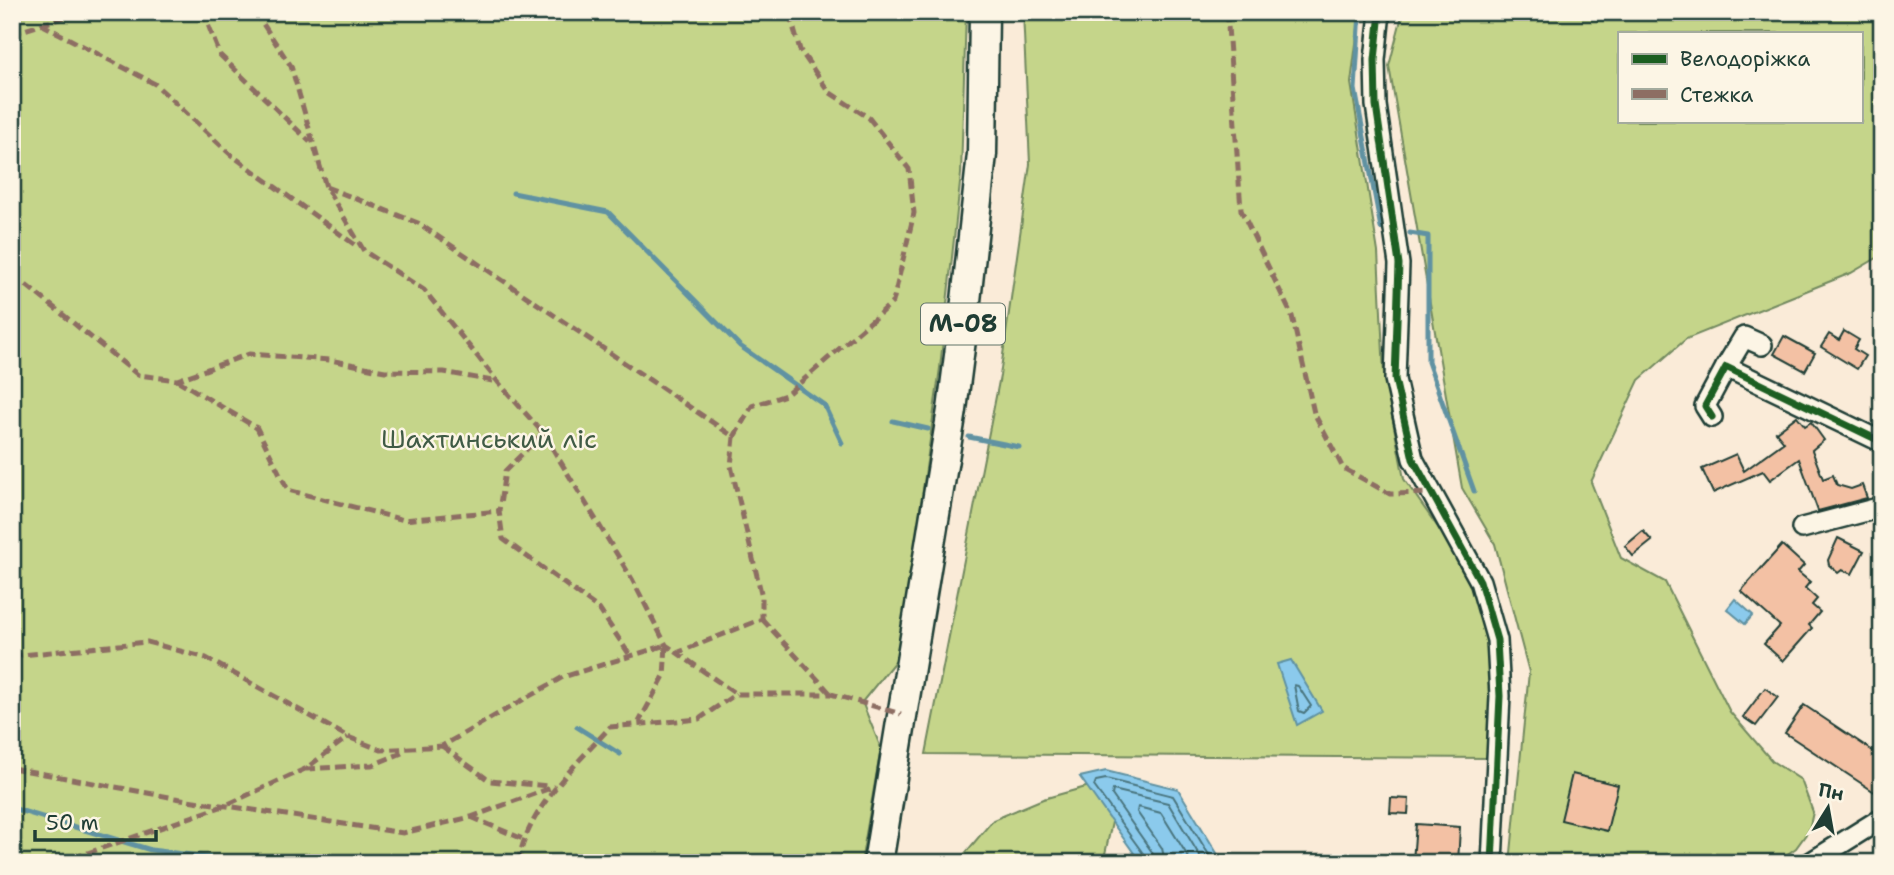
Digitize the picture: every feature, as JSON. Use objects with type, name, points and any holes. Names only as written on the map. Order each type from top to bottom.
[{"type":"highway","name":"М-08","points":[[878,863],[952,410],[966,301],[982,154],[984,12]]},
{"type":"street","points":[[1380,12],[1375,60],[1376,105],[1399,264],[1395,379],[1413,459],[1480,581],[1497,640],[1500,696],[1492,863]]},
{"type":"street","points":[[1712,417],[1705,406],[1744,337],[1762,345]]},
{"type":"street","points":[[1726,367],[1882,442]]},
{"type":"street","points":[[1802,528],[1878,508],[1882,503]]},
{"type":"street","points":[[1810,863],[1882,818]]},
{"type":"green space","name":"Шахтинський ліс","points":[[12,12],[966,12],[961,174],[940,368],[900,655],[862,702],[881,748],[861,863],[12,863]]},
{"type":"green space","points":[[1023,12],[1360,12],[1351,83],[1378,252],[1384,374],[1404,479],[1458,556],[1482,615],[1495,673],[1490,758],[926,754],[1000,376],[1030,164]]},
{"type":"green space","points":[[1403,12],[1882,12],[1882,255],[1851,273],[1686,339],[1639,380],[1591,482],[1621,558],[1665,582],[1730,712],[1772,761],[1801,780],[1813,812],[1809,830],[1796,848],[1775,863],[1510,863],[1529,672],[1495,544],[1462,488],[1389,66]]},
{"type":"green space","points":[[1122,777],[1103,863],[957,863],[993,820],[1043,799]]},
{"type":"water","points":[[1735,599],[1753,615],[1745,624],[1727,609]]},
{"type":"water","points":[[1291,660],[1322,711],[1297,725],[1277,664]]},
{"type":"water","points":[[1106,771],[1178,789],[1223,863],[1141,863],[1080,777]]},
{"type":"building","points":[[1844,331],[1859,340],[1854,349],[1865,356],[1857,369],[1821,347],[1829,334],[1839,340]]},
{"type":"building","points":[[1784,336],[1815,353],[1805,371],[1774,354]]},
{"type":"building","points":[[1797,416],[1805,426],[1811,422],[1824,440],[1812,450],[1823,479],[1833,475],[1837,485],[1851,489],[1862,485],[1867,498],[1818,511],[1799,459],[1770,480],[1763,471],[1713,493],[1702,469],[1736,454],[1744,471],[1784,442],[1776,432]]},
{"type":"building","points":[[1643,531],[1652,541],[1633,556],[1625,546]]},
{"type":"building","points":[[1838,538],[1864,551],[1852,574],[1842,570],[1838,573],[1829,565],[1828,560]]},
{"type":"building","points":[[1782,545],[1804,565],[1798,572],[1810,582],[1805,588],[1817,599],[1812,605],[1820,612],[1809,625],[1812,628],[1783,661],[1764,644],[1780,626],[1741,591]]},
{"type":"building","points":[[1765,688],[1778,697],[1756,726],[1743,717]]},
{"type":"building","points":[[1804,705],[1882,757],[1882,797],[1785,733]]},
{"type":"building","points":[[1572,774],[1618,785],[1607,831],[1561,820]]},
{"type":"building","points":[[1391,798],[1409,799],[1408,814],[1390,813]]},
{"type":"building","points":[[1416,824],[1460,827],[1458,863],[1413,861]]},
{"type":"waterway","points":[[1360,12],[1355,89],[1381,228]]},
{"type":"waterway","points":[[513,193],[608,212],[740,346],[824,405],[842,443]]},
{"type":"waterway","points":[[1410,233],[1428,236],[1428,362],[1474,491]]},
{"type":"waterway","points":[[893,421],[928,429]]},
{"type":"waterway","points":[[969,437],[1019,447]]},
{"type":"waterway","points":[[577,727],[620,754]]},
{"type":"waterway","points":[[12,808],[151,850],[255,863]]},
{"type":"marked path","points":[[12,34],[81,12]]},
{"type":"marked path","points":[[203,12],[220,55],[310,142]]},
{"type":"marked path","points":[[255,12],[291,66],[326,187],[364,251],[424,290],[543,433],[632,579],[666,645],[736,694],[831,694],[901,714]]},
{"type":"marked path","points":[[734,437],[752,406],[786,395],[893,302],[914,213],[909,169],[869,118],[829,92],[800,50],[789,12]]},
{"type":"marked path","points":[[1227,12],[1241,210],[1292,316],[1314,413],[1343,468],[1390,494],[1429,493]]},
{"type":"marked path","points":[[41,24],[155,84],[230,154],[358,247]]},
{"type":"marked path","points":[[326,187],[418,223],[734,437],[731,466],[762,597],[762,619],[679,652]]},
{"type":"marked path","points":[[12,280],[26,285],[138,375],[177,380],[249,354],[330,360],[385,371],[444,372],[498,382]]},
{"type":"marked path","points":[[177,380],[257,428],[288,490],[404,520],[499,511]]},
{"type":"marked path","points":[[543,433],[505,471],[499,511],[503,539],[599,609],[631,657]]},
{"type":"marked path","points":[[762,619],[831,694]]},
{"type":"marked path","points":[[12,656],[147,642],[206,658],[348,737],[381,750],[442,746],[563,677],[666,645],[664,676],[639,722]]},
{"type":"marked path","points":[[518,863],[523,843],[542,806],[610,727],[699,719],[736,694]]},
{"type":"marked path","points":[[59,863],[226,805],[305,769],[348,737]]},
{"type":"marked path","points":[[442,746],[490,781],[549,786]]},
{"type":"marked path","points":[[306,769],[372,765],[402,753]]},
{"type":"marked path","points":[[12,768],[175,798],[403,833],[471,817],[556,786]]},
{"type":"marked path","points":[[471,817],[523,839]]},
{"type":"cycle path","points":[[1380,12],[1375,60],[1376,105],[1399,264],[1395,379],[1413,459],[1480,581],[1497,640],[1500,696],[1492,863]]},
{"type":"cycle path","points":[[1712,417],[1705,406],[1726,367],[1882,442]]}]
